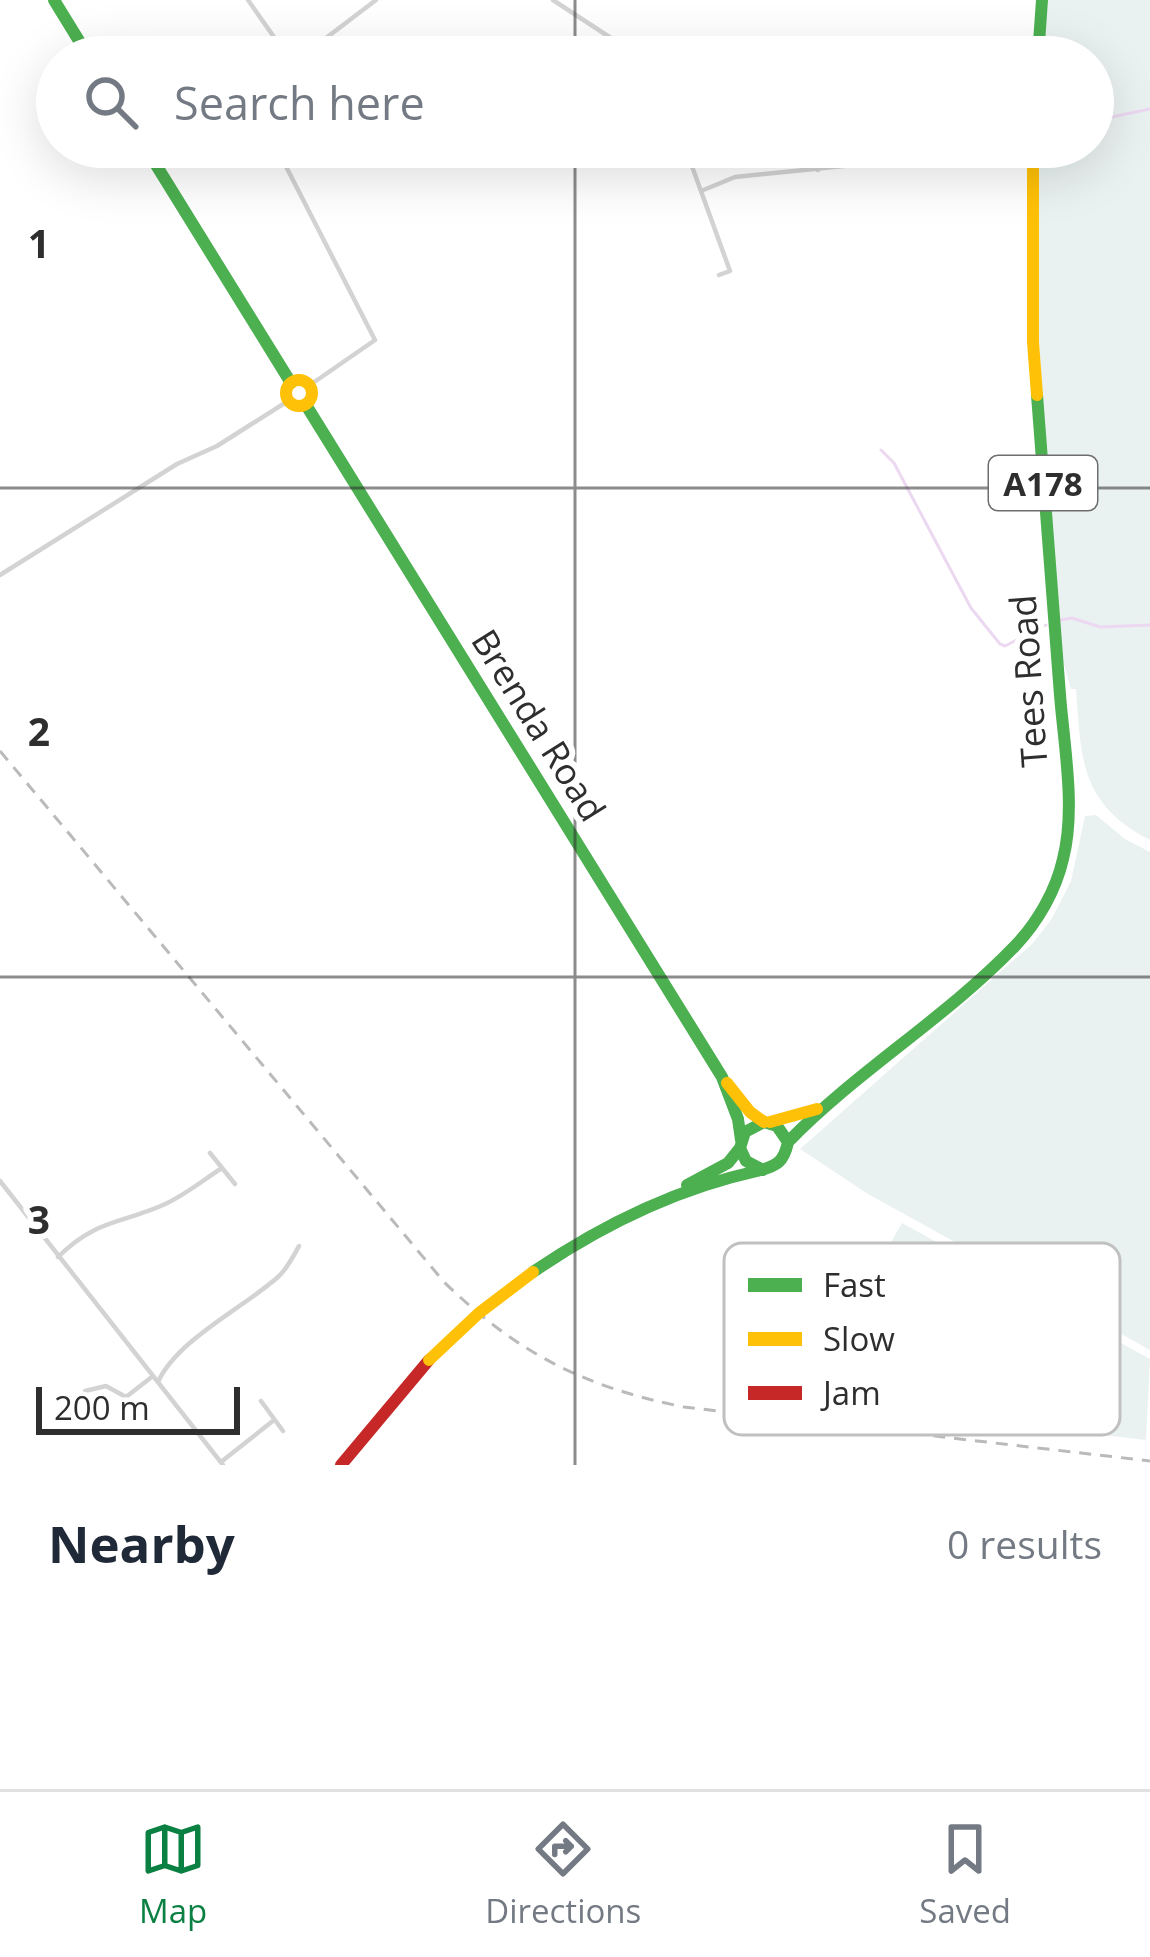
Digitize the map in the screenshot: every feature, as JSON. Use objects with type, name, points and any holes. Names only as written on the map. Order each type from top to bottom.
[{"type":"main road","points":[[54,0],[76,36]]},
{"type":"main road","points":[[1039,36],[1042,0]]},
{"type":"main road","points":[[158,168],[291,383]]},
{"type":"main road","name":"Tees Road","points":[[788,1142],[822,1107],[915,1034],[1017,944],[1048,901],[1064,857],[1063,734],[1033,342],[1033,168]]},
{"type":"main road","points":[[297,380],[310,385],[313,395],[306,405],[293,406],[288,401],[286,388],[291,383],[297,380]]},
{"type":"main road","name":"Brenda Road","points":[[306,405],[722,1077],[750,1112],[765,1122]]},
{"type":"main road","name":"Brenda Road","points":[[722,1077],[738,1119],[741,1144]]},
{"type":"main road","name":"Tees Road","points":[[765,1122],[822,1107]]},
{"type":"main road","points":[[765,1122],[777,1126],[788,1142]]},
{"type":"main road","name":"A178","points":[[341,1465],[429,1360],[479,1313],[602,1228],[728,1162],[752,1126],[765,1122]]},
{"type":"main road","name":"A178","points":[[678,1191],[781,1163],[788,1142]]},
{"type":"main road","points":[[741,1144],[746,1161],[763,1169]]},
{"type":"street","points":[[248,0],[273,36]]},
{"type":"street","points":[[329,36],[376,0]]},
{"type":"street","points":[[553,0],[608,36]]},
{"type":"street","points":[[284,168],[375,340],[310,385]]},
{"type":"street","points":[[693,168],[730,272],[719,275]]},
{"type":"street","points":[[701,191],[734,177],[834,168]]},
{"type":"street","points":[[0,575],[288,401]]},
{"type":"street","points":[[209,1153],[235,1184]]},
{"type":"street","points":[[58,1257],[107,1221],[164,1205],[222,1168]]},
{"type":"street","points":[[0,1181],[222,1464],[274,1420]]},
{"type":"street","points":[[126,1396],[155,1379],[183,1350],[283,1274],[299,1246]]},
{"type":"street","points":[[85,1391],[106,1386],[126,1396]]},
{"type":"street","points":[[123,1417],[126,1396]]},
{"type":"street","points":[[261,1401],[283,1431]]},
{"type":"shaded area","points":[[1048,0],[1150,0],[1150,840],[1127,826],[1097,795],[1083,758],[1076,689],[1071,689],[1062,658],[1048,502],[1060,499],[1059,469],[1046,463],[1035,266],[1037,168],[1114,168],[1114,36],[1045,36]]},
{"type":"shaded area","points":[[1096,815],[1150,852],[1150,1350],[1120,1333],[1120,1243],[957,1243],[800,1149],[1032,944],[1071,881],[1085,816]]},
{"type":"shaded area","points":[[902,1223],[938,1243],[891,1243]]},
{"type":"shaded area","points":[[1120,1343],[1150,1359],[1146,1440],[1103,1435],[1120,1435]]},
{"type":"waterway","points":[[1114,117],[1150,109]]},
{"type":"waterway","points":[[881,450],[894,463],[971,608],[1000,644],[1005,646],[1046,625]]},
{"type":"waterway","points":[[1060,620],[1072,618],[1100,627],[1150,625]]},
{"type":"railway","points":[[0,751],[444,1282],[471,1307],[526,1347],[583,1377],[648,1399],[724,1412]]},
{"type":"railway","points":[[926,1435],[1150,1461]]},
{"type":"traffic: fast","points":[[54,0],[76,36]]},
{"type":"traffic: fast","points":[[1039,36],[1042,0]]},
{"type":"traffic: fast","points":[[158,168],[291,383]]},
{"type":"traffic: fast","points":[[788,1142],[1015,946],[1045,905],[1060,871],[1069,819],[1068,777],[1037,395]]},
{"type":"traffic: fast","points":[[306,405],[722,1077],[741,1140]]},
{"type":"traffic: fast","points":[[533,1272],[640,1211],[697,1188],[727,1179],[757,1171],[764,1169],[775,1165],[788,1142],[777,1126],[764,1122],[745,1132],[740,1148],[746,1161],[763,1170]]},
{"type":"traffic: fast","points":[[687,1185],[728,1163],[740,1148]]},
{"type":"traffic: slow","points":[[1033,168],[1037,395]]},
{"type":"traffic: slow","points":[[299,380],[312,393],[299,406],[286,393],[299,380]]},
{"type":"traffic: slow","points":[[727,1083],[764,1122]]},
{"type":"traffic: slow","points":[[770,1122],[817,1109]]},
{"type":"traffic: slow","points":[[429,1360],[533,1272]]},
{"type":"traffic: jam","points":[[341,1465],[429,1360]]}]
